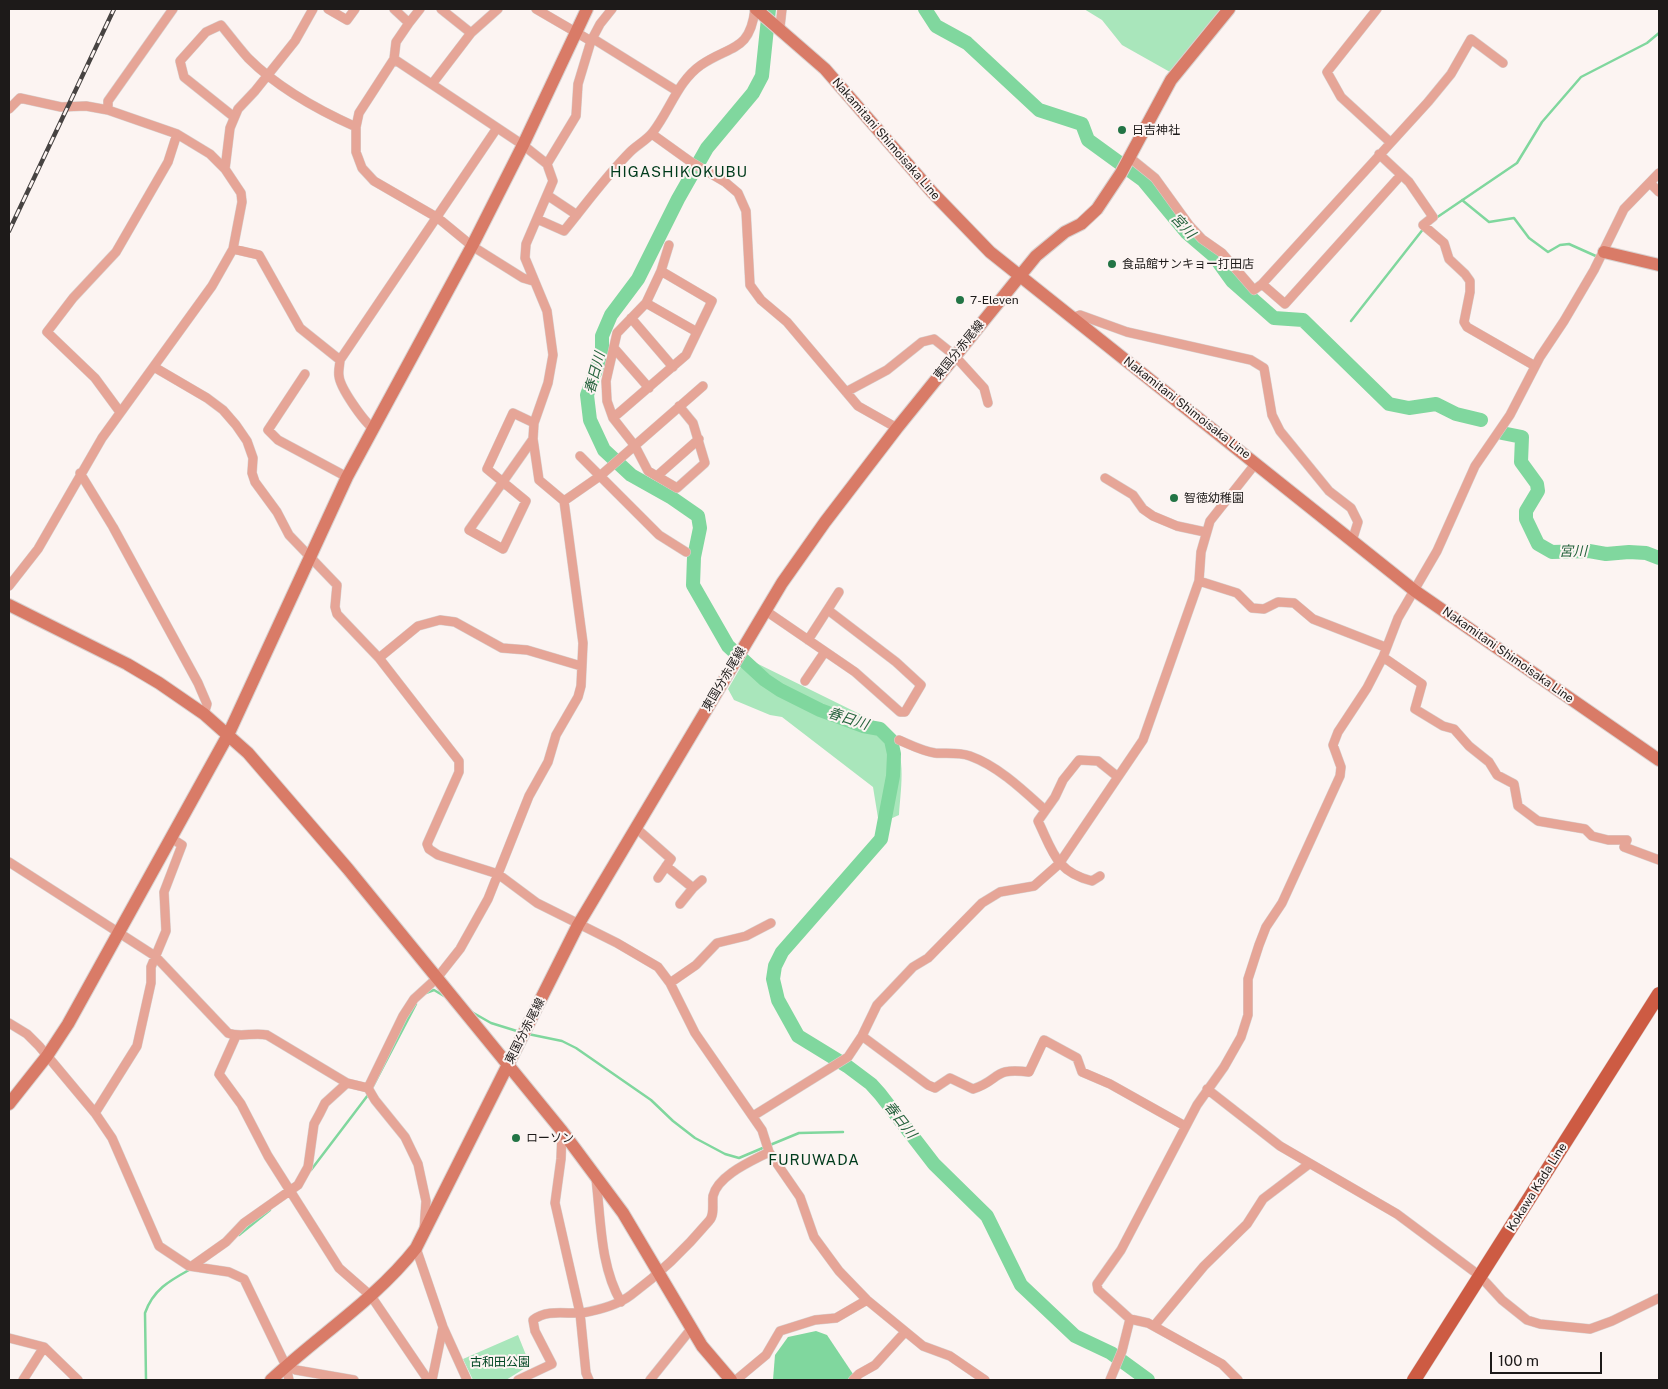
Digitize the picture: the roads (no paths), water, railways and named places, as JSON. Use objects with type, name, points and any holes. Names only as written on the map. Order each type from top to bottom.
[{"type":"main road","name":"Kokawa Kada Line","points":[[1414,1380],[1655,1010],[1659,994]]},
{"type":"street","points":[[108,110],[106,106],[108,101],[173,9]]},
{"type":"street","points":[[328,9],[348,20],[356,9]]},
{"type":"street","points":[[394,9],[409,23]]},
{"type":"street","points":[[420,9],[396,42],[394,59],[359,113],[356,127],[356,152],[362,168],[368,176],[438,218],[472,246],[523,278],[533,281]]},
{"type":"street","points":[[440,9],[471,33]]},
{"type":"street","points":[[432,84],[471,33],[498,9]]},
{"type":"street","points":[[536,9],[592,40],[676,91]]},
{"type":"street","points":[[9,1104],[47,1056],[68,1024],[228,735],[309,557],[348,477],[472,246],[587,9]]},
{"type":"street","points":[[547,164],[576,116],[578,84],[592,40],[612,9]]},
{"type":"street","points":[[537,219],[564,231],[631,152],[652,134],[666,113],[676,91],[702,65],[733,50],[743,40],[754,23],[756,9]]},
{"type":"street","name":"Nakamitani Shimoisaka Line","points":[[756,9],[778,25],[825,68],[963,226],[1020,277],[1415,591],[1659,760]]},
{"type":"street","points":[[778,25],[782,9]]},
{"type":"street","name":"東国分赤尾線","points":[[271,1380],[398,1272],[416,1248],[578,925],[782,583],[825,522],[897,428],[954,355],[1036,256],[1059,236],[1082,224],[1097,209],[1125,164],[1171,80],[1229,9]]},
{"type":"street","points":[[1377,9],[1327,72],[1341,97],[1390,142]]},
{"type":"street","points":[[225,169],[230,128],[238,108],[269,75],[295,41],[308,10]]},
{"type":"street","points":[[234,117],[184,77],[180,61],[206,32],[221,25],[249,58],[269,75],[324,112],[356,127]]},
{"type":"street","points":[[1125,164],[1154,178],[1188,225],[1222,253],[1254,290],[1262,284],[1428,102],[1451,74],[1471,39],[1503,63]]},
{"type":"street","points":[[368,1088],[403,1016],[414,1000],[436,978],[460,948],[488,899],[529,796],[548,762],[556,735],[578,697],[581,686],[583,643],[564,501],[539,480],[533,439],[534,423],[548,383],[553,355],[547,311],[525,258],[526,244],[553,181],[547,164],[523,144],[394,59]]},
{"type":"street","points":[[9,109],[20,98],[61,107],[86,106],[108,110],[177,134],[210,154],[225,169],[242,193],[233,249],[212,286],[120,412],[80,473],[38,549],[9,586]]},
{"type":"street","points":[[374,429],[368,425],[353,403],[338,376],[340,360],[438,218],[497,128]]},
{"type":"street","points":[[120,412],[95,378],[48,332],[73,298],[116,252],[168,162],[177,134]]},
{"type":"street","points":[[652,134],[738,193],[746,211],[750,285],[761,300],[787,322],[858,406],[897,428]]},
{"type":"street","points":[[1379,154],[1410,182],[1433,216],[1423,224],[1444,243],[1449,259],[1470,281],[1470,292],[1464,322],[1467,327],[1535,366]]},
{"type":"street","points":[[1238,1380],[1222,1364],[1154,1326],[1130,1319],[1098,1290],[1097,1284],[1121,1250],[1186,1126],[1207,1089],[1224,1067],[1241,1036],[1248,1015],[1248,978],[1259,945],[1266,927],[1282,903],[1338,782],[1341,767],[1333,745],[1338,732],[1383,657],[1385,647],[1398,618],[1437,551],[1475,466],[1510,415],[1535,366],[1564,321],[1604,252],[1624,209],[1659,173]]},
{"type":"street","points":[[1262,284],[1285,304],[1401,175]]},
{"type":"street","points":[[1650,183],[1659,192]]},
{"type":"street","points":[[547,195],[577,214]]},
{"type":"street","points":[[669,245],[661,271],[646,303],[617,333],[606,381],[607,401],[613,418],[632,449],[648,471],[678,488],[706,463],[692,423],[680,406]]},
{"type":"street","points":[[233,249],[259,255],[300,328],[340,360]]},
{"type":"street","points":[[1604,252],[1659,265]]},
{"type":"street","points":[[613,418],[686,355],[712,301],[661,271]]},
{"type":"street","points":[[646,303],[697,332]]},
{"type":"street","points":[[1072,318],[1080,315],[1126,332],[1251,360],[1264,368],[1272,415],[1280,431],[1329,491],[1351,508],[1358,522],[1352,541]]},
{"type":"street","points":[[631,318],[673,367]]},
{"type":"street","points":[[846,392],[887,370],[928,339],[934,339],[941,342],[984,388],[988,403]]},
{"type":"street","points":[[614,348],[649,388]]},
{"type":"street","points":[[154,367],[207,398],[223,410],[236,425],[247,441],[253,458],[252,473],[255,482],[277,512],[289,535],[338,586],[335,607],[337,614],[379,658],[459,761],[460,767],[427,844],[429,849],[438,855],[498,874],[537,903],[578,925],[617,942],[658,967],[670,983],[695,1033],[762,1130],[769,1152],[800,1197],[814,1237],[839,1271],[868,1300],[924,1346],[950,1356],[985,1380]]},
{"type":"street","points":[[305,374],[268,430],[278,440],[348,477]]},
{"type":"street","points":[[564,501],[609,469],[703,386]]},
{"type":"street","points":[[533,439],[500,482],[469,530],[503,549],[526,501],[500,482],[487,469],[513,413],[534,423]]},
{"type":"street","points":[[657,476],[699,439]]},
{"type":"street","points":[[580,456],[659,535],[686,552]]},
{"type":"street","points":[[753,1116],[848,1058],[862,1036],[877,1005],[913,968],[928,958],[982,903],[1000,892],[1034,886],[1059,864],[1142,740],[1198,581],[1205,532],[1210,521],[1256,463]]},
{"type":"street","points":[[80,473],[113,527],[198,683],[207,704],[204,714]]},
{"type":"street","points":[[1105,478],[1133,495],[1143,509],[1153,516],[1177,526],[1205,532]]},
{"type":"street","points":[[1198,581],[1237,593],[1252,608],[1264,608],[1278,602],[1294,603],[1312,619],[1385,647]]},
{"type":"street","points":[[808,640],[840,592]]},
{"type":"street","points":[[9,605],[127,664],[204,714],[271,778],[562,1131],[623,1213],[659,1272],[690,1329],[731,1380]]},
{"type":"street","points":[[766,611],[824,653],[855,672],[900,712],[905,712],[921,685],[896,662],[828,610]]},
{"type":"street","points":[[379,658],[418,626],[440,620],[455,622],[502,648],[527,650],[581,666]]},
{"type":"street","points":[[805,681],[824,653]]},
{"type":"street","points":[[1383,657],[1422,684],[1415,709],[1443,726],[1454,729],[1469,746],[1489,762],[1497,775],[1514,784],[1518,806],[1538,821],[1585,829],[1592,836],[1608,840],[1627,840],[1624,848],[1659,860]]},
{"type":"street","points":[[899,740],[923,750],[956,752],[970,756],[995,768],[1010,781],[1018,784],[1045,810]]},
{"type":"street","points":[[1100,876],[1092,881],[1074,876],[1059,864],[1038,821],[1055,797],[1063,780],[1080,760],[1098,761],[1118,777]]},
{"type":"street","points":[[636,828],[671,859],[658,878]]},
{"type":"street","points":[[95,1113],[137,1046],[151,983],[151,966],[166,931],[164,892],[182,845],[171,838]]},
{"type":"street","points":[[9,862],[156,956],[216,1023],[228,1033],[236,1036],[258,1033],[267,1035],[348,1083],[368,1088],[375,1100],[405,1137],[418,1164],[426,1201],[423,1223],[424,1233]]},
{"type":"street","points":[[666,866],[693,888]]},
{"type":"street","points":[[680,904],[702,880]]},
{"type":"street","points":[[670,983],[696,965],[717,943],[746,936],[771,924]]},
{"type":"street","points":[[9,1023],[27,1034],[47,1056],[95,1113],[112,1138],[159,1246],[192,1266],[229,1272],[244,1280],[286,1366],[289,1380]]},
{"type":"street","points":[[236,1036],[219,1074],[241,1104],[268,1156],[339,1268],[371,1296],[428,1380]]},
{"type":"street","points":[[862,1036],[928,1085],[935,1088],[950,1078],[973,1089],[1002,1071],[1029,1072],[1044,1040],[1077,1058],[1082,1072],[1110,1084],[1186,1126]]},
{"type":"street","points":[[192,1266],[226,1242],[244,1223],[298,1185],[308,1168],[314,1124],[326,1103],[348,1083]]},
{"type":"street","points":[[1207,1089],[1280,1146],[1397,1214],[1480,1276],[1502,1300],[1527,1320],[1540,1324],[1590,1329],[1612,1321],[1659,1298]]},
{"type":"street","points":[[562,1131],[561,1159],[555,1203],[580,1313],[586,1373],[590,1380]]},
{"type":"street","points":[[518,1380],[552,1364],[535,1331],[533,1320],[538,1316],[565,1312],[580,1313],[620,1302],[659,1272],[711,1220],[714,1194],[730,1173],[769,1152]]},
{"type":"street","points":[[1154,1326],[1204,1266],[1247,1224],[1263,1199],[1309,1164]]},
{"type":"street","points":[[596,1176],[607,1271],[611,1286],[620,1302]]},
{"type":"street","points":[[416,1248],[443,1327],[467,1380]]},
{"type":"street","points":[[736,1380],[766,1354],[780,1331],[815,1320],[836,1318],[868,1300]]},
{"type":"street","points":[[1110,1380],[1122,1352],[1130,1319]]},
{"type":"street","points":[[432,1380],[443,1327]]},
{"type":"street","points":[[650,1380],[690,1329]]},
{"type":"street","points":[[853,1380],[859,1374],[875,1365],[906,1332]]},
{"type":"street","points":[[9,1338],[44,1347],[78,1380]]},
{"type":"street","points":[[23,1380],[44,1347]]},
{"type":"street","points":[[286,1366],[296,1370],[354,1380]]},
{"type":"waterway","name":"春日川","points":[[769,9],[762,76],[753,93],[707,148],[678,199],[638,279],[611,315],[602,336],[602,353],[587,395],[590,420],[604,450],[631,475],[672,498],[698,516],[700,528],[694,557],[693,585],[728,646],[765,680],[780,690],[820,710],[863,726],[880,729],[891,740],[894,754],[893,776],[881,839],[782,952],[775,966],[773,979],[778,1000],[798,1036],[847,1066],[871,1084],[880,1094],[934,1164],[987,1216],[1021,1285],[1075,1336],[1111,1353],[1148,1380]]},
{"type":"waterway","name":"宮川","points":[[925,9],[936,26],[967,43],[1039,110],[1082,124],[1088,140],[1143,180],[1187,233],[1214,256],[1232,281],[1274,318],[1303,320],[1389,404],[1409,408],[1436,404],[1456,414],[1481,420]]},
{"type":"waterway","points":[[1436,218],[1517,163],[1542,122],[1581,77],[1647,43],[1659,33]]},
{"type":"waterway","points":[[1462,200],[1489,222],[1514,218],[1529,238],[1548,252],[1560,245],[1569,244],[1598,257]]},
{"type":"waterway","points":[[1351,321],[1424,228]]},
{"type":"waterway","name":"宮川","points":[[1502,433],[1522,437],[1521,462],[1537,484],[1538,491],[1526,511],[1526,519],[1538,544],[1552,552],[1589,551],[1606,554],[1629,552],[1646,553],[1659,558]]},
{"type":"waterway","points":[[426,993],[434,990],[444,996]]},
{"type":"waterway","points":[[371,1090],[416,1004]]},
{"type":"waterway","points":[[470,1011],[491,1023],[520,1032]]},
{"type":"waterway","points":[[528,1034],[562,1041],[576,1048],[651,1100],[673,1121],[695,1138],[725,1154],[739,1158],[765,1147]]},
{"type":"waterway","points":[[311,1170],[368,1095]]},
{"type":"waterway","points":[[770,1145],[799,1133],[843,1132]]},
{"type":"waterway","points":[[239,1235],[270,1210]]},
{"type":"waterway","points":[[146,1380],[145,1313],[148,1305],[162,1287],[189,1270]]},
{"type":"railway","points":[[9,231],[114,9]]},
{"type":"place","name":"日吉神社","points":[[1122,130]]},
{"type":"place","name":"食品館サンキョー打田店","points":[[1112,264]]},
{"type":"place","name":"7-Eleven","points":[[960,300]]},
{"type":"place","name":"智徳幼稚園","points":[[1174,498]]},
{"type":"place","name":"ローソン","points":[[516,1138]]},
{"type":"district","name":"HIGASHIKOKUBU","points":[[679,172]]},
{"type":"district","name":"FURUWADA","points":[[814,1160]]},
{"type":"park label","name":"古和田公園","points":[[500,1362]]}]
